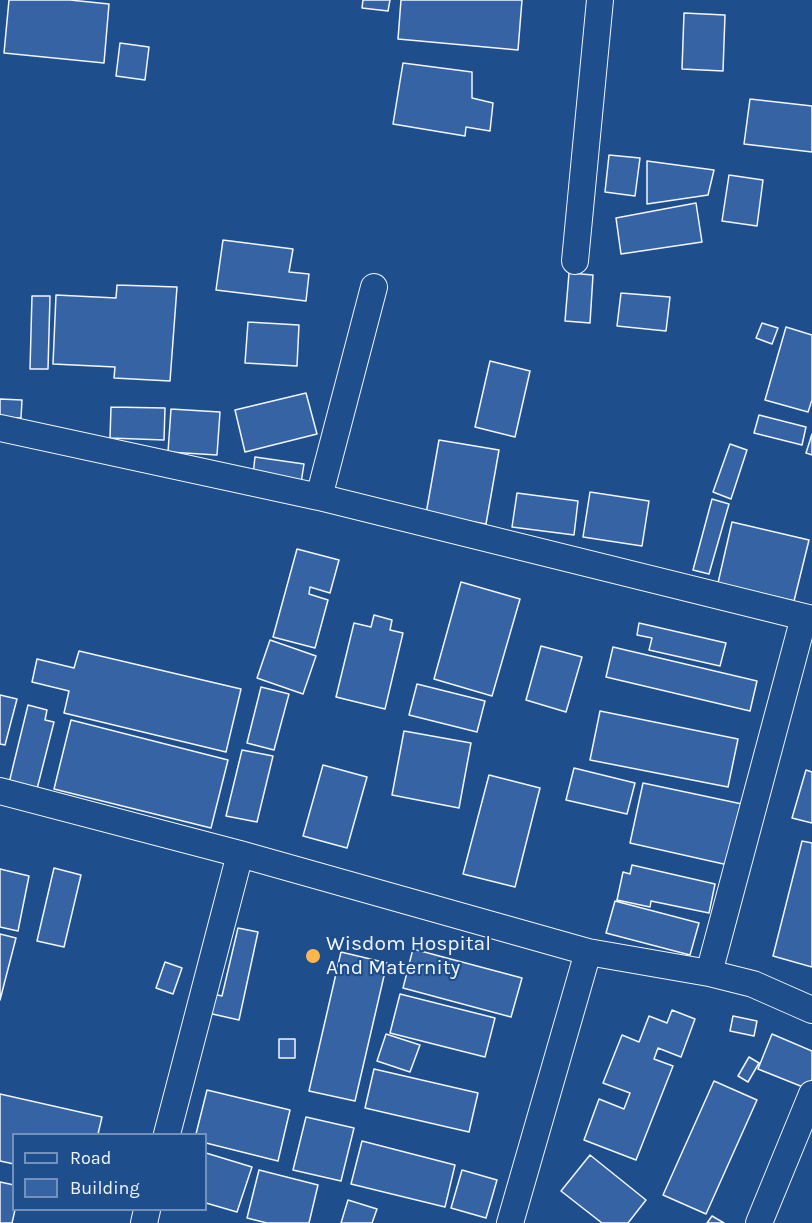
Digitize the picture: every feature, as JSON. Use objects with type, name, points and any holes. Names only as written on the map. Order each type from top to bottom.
[{"type":"street","points":[[575,261],[600,0]]},
{"type":"street","points":[[319,497],[374,287]]},
{"type":"street","points":[[0,428],[319,497],[808,618],[709,973]]},
{"type":"street","points":[[0,791],[240,854],[588,952],[709,973],[753,984],[812,1010]]},
{"type":"street","points":[[167,1133],[240,854]]},
{"type":"street","points":[[510,1223],[588,952]]},
{"type":"street","points":[[759,1223],[812,1094]]},
{"type":"building","points":[[9,0],[70,0],[109,4],[104,63],[4,53]]},
{"type":"building","points":[[363,0],[390,0],[388,11],[362,8]]},
{"type":"building","points":[[401,0],[522,0],[518,50],[398,39]]},
{"type":"building","points":[[684,13],[725,15],[723,71],[682,69]]},
{"type":"building","points":[[120,43],[149,47],[145,80],[116,76]]},
{"type":"building","points":[[403,63],[472,72],[472,98],[493,103],[490,131],[466,127],[465,136],[393,124]]},
{"type":"building","points":[[750,99],[812,106],[812,152],[744,144]]},
{"type":"building","points":[[609,155],[640,158],[635,196],[605,192]]},
{"type":"building","points":[[647,161],[714,170],[708,195],[647,204]]},
{"type":"building","points":[[729,175],[763,180],[757,226],[722,221]]},
{"type":"building","points":[[696,203],[702,242],[621,254],[616,218]]},
{"type":"building","points":[[223,240],[293,249],[289,272],[309,274],[306,301],[216,290]]},
{"type":"building","points":[[569,273],[593,275],[590,323],[565,321]]},
{"type":"building","points":[[117,285],[177,287],[170,381],[114,378],[115,367],[53,364],[56,295],[116,298]]},
{"type":"building","points":[[621,293],[670,297],[666,331],[617,326]]},
{"type":"building","points":[[32,296],[50,296],[48,369],[30,369]]},
{"type":"building","points":[[248,322],[299,325],[297,366],[245,363]]},
{"type":"building","points":[[762,323],[778,328],[772,344],[756,338]]},
{"type":"building","points":[[786,327],[812,335],[812,400],[808,412],[765,400]]},
{"type":"building","points":[[490,361],[530,371],[515,437],[475,427]]},
{"type":"building","points":[[306,393],[317,434],[245,452],[235,410]]},
{"type":"building","points":[[0,399],[22,400],[21,418],[0,417]]},
{"type":"building","points":[[111,407],[165,408],[164,440],[110,438]]},
{"type":"building","points":[[171,409],[220,412],[217,455],[168,452]]},
{"type":"building","points":[[759,415],[806,427],[802,445],[754,433]]},
{"type":"building","points":[[812,434],[812,455],[806,453]]},
{"type":"building","points":[[439,440],[499,450],[486,524],[426,514]]},
{"type":"building","points":[[730,444],[747,450],[731,499],[713,492]]},
{"type":"building","points":[[255,457],[304,464],[301,483],[253,475]]},
{"type":"building","points":[[590,492],[649,501],[642,546],[583,537]]},
{"type":"building","points":[[517,493],[578,501],[574,535],[512,527]]},
{"type":"building","points":[[712,499],[729,504],[709,574],[693,570]]},
{"type":"building","points":[[732,522],[809,540],[794,601],[718,583]]},
{"type":"building","points":[[297,549],[339,560],[330,593],[310,587],[309,594],[328,600],[315,648],[273,637]]},
{"type":"building","points":[[461,582],[520,599],[492,696],[434,679]]},
{"type":"building","points":[[374,615],[392,620],[390,630],[403,633],[385,709],[336,697],[354,623],[371,627]]},
{"type":"building","points":[[639,623],[726,643],[720,666],[649,650],[652,638],[637,635]]},
{"type":"building","points":[[270,640],[316,656],[303,694],[257,678]]},
{"type":"building","points":[[541,646],[582,657],[566,712],[526,700]]},
{"type":"building","points":[[613,647],[757,681],[750,711],[606,677]]},
{"type":"building","points":[[79,651],[241,689],[226,752],[64,713],[69,691],[32,682],[37,659],[74,668]]},
{"type":"building","points":[[417,684],[485,701],[477,732],[409,715]]},
{"type":"building","points":[[261,687],[289,694],[274,750],[247,743]]},
{"type":"building","points":[[0,695],[17,699],[5,745],[0,744]]},
{"type":"building","points":[[28,705],[47,710],[45,720],[54,722],[37,789],[9,783]]},
{"type":"building","points":[[600,711],[738,739],[728,787],[590,760]]},
{"type":"building","points":[[71,720],[228,760],[211,828],[54,789]]},
{"type":"building","points":[[404,731],[471,743],[459,808],[392,795]]},
{"type":"building","points":[[242,750],[273,756],[257,822],[226,816]]},
{"type":"building","points":[[323,765],[367,777],[347,848],[303,836]]},
{"type":"building","points":[[574,768],[635,783],[627,814],[566,800]]},
{"type":"building","points":[[806,770],[812,772],[812,823],[792,818]]},
{"type":"building","points":[[489,775],[540,788],[515,887],[463,874]]},
{"type":"building","points":[[643,783],[742,804],[728,865],[630,843]]},
{"type":"building","points":[[802,841],[812,843],[812,967],[773,956]]},
{"type":"building","points":[[632,865],[715,884],[709,913],[651,901],[650,907],[617,900],[623,872],[630,874]]},
{"type":"building","points":[[54,868],[81,875],[64,947],[37,941]]},
{"type":"building","points":[[0,869],[29,876],[18,931],[0,927]]},
{"type":"building","points":[[615,901],[699,923],[690,955],[606,933]]},
{"type":"building","points":[[238,928],[258,932],[239,1020],[208,1013],[213,994],[222,996]]},
{"type":"building","points":[[0,934],[16,938],[0,1000]]},
{"type":"building","points":[[413,949],[522,978],[511,1017],[403,988]]},
{"type":"building","points":[[341,952],[387,963],[355,1101],[309,1091]]},
{"type":"building","points":[[165,962],[182,968],[173,994],[156,988]]},
{"type":"building","points":[[400,994],[495,1018],[485,1057],[390,1033]]},
{"type":"building","points":[[672,1010],[695,1019],[681,1057],[658,1048],[654,1059],[673,1066],[636,1160],[584,1140],[599,1099],[624,1109],[630,1093],[603,1083],[622,1035],[639,1042],[649,1016],[667,1023]]},
{"type":"building","points":[[733,1016],[757,1021],[754,1036],[730,1031]]},
{"type":"building","points":[[386,1034],[420,1045],[410,1072],[377,1061]]},
{"type":"building","points":[[772,1034],[812,1051],[812,1079],[808,1089],[758,1069]]},
{"type":"building","points":[[279,1039],[295,1039],[295,1058],[279,1058]]},
{"type":"building","points":[[749,1057],[759,1063],[748,1082],[738,1076]]},
{"type":"building","points":[[374,1069],[478,1093],[469,1132],[365,1108]]},
{"type":"building","points":[[714,1081],[757,1100],[706,1214],[663,1195]]},
{"type":"building","points":[[207,1090],[290,1110],[278,1161],[207,1143],[207,1133],[196,1133]]},
{"type":"building","points":[[0,1094],[102,1117],[98,1133],[12,1133],[12,1164],[0,1161]]},
{"type":"building","points":[[306,1117],[354,1128],[341,1181],[293,1170]]},
{"type":"building","points":[[362,1141],[455,1165],[445,1207],[351,1184]]},
{"type":"building","points":[[207,1153],[252,1167],[237,1212],[207,1203]]},
{"type":"building","points":[[590,1155],[646,1200],[628,1223],[602,1223],[561,1191]]},
{"type":"building","points":[[259,1170],[318,1185],[309,1223],[267,1223],[247,1218]]},
{"type":"building","points":[[462,1170],[497,1180],[486,1218],[451,1208]]},
{"type":"building","points":[[0,1182],[12,1185],[12,1211],[15,1211],[12,1223],[0,1223]]},
{"type":"building","points":[[348,1200],[377,1209],[372,1223],[341,1223]]},
{"type":"building","points":[[712,1216],[724,1223],[707,1223]]},
{"type":"place","name":"Wisdom Hospital And Maternity","points":[[313,956]]}]
